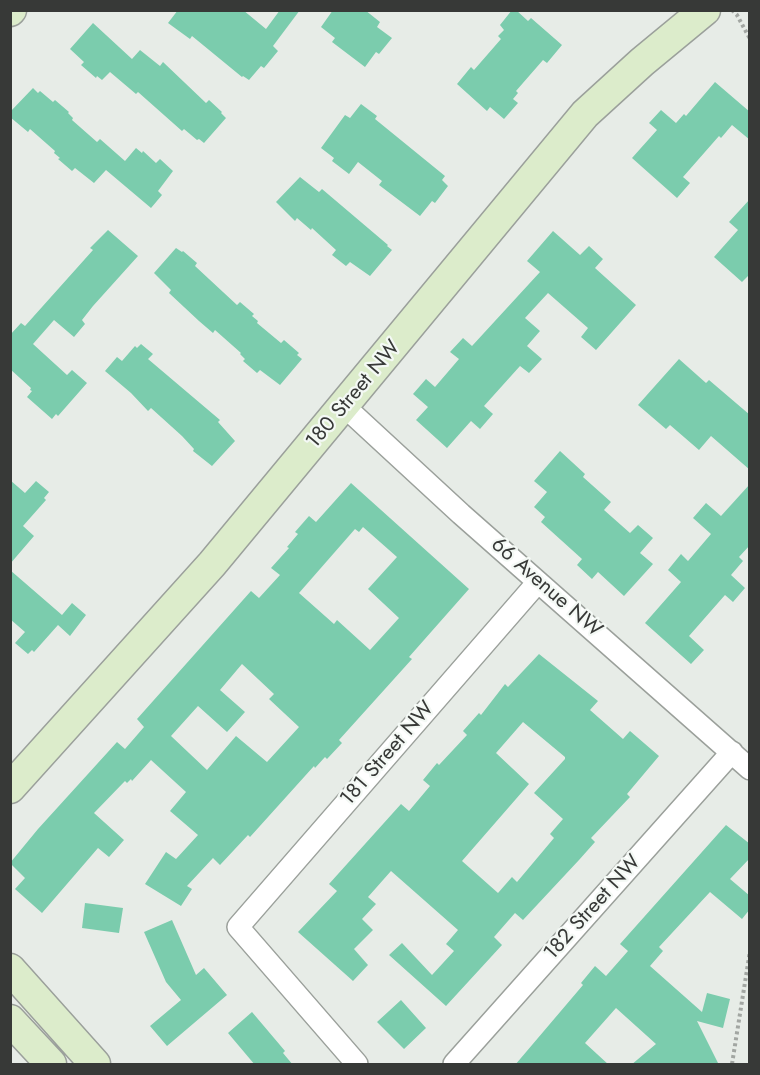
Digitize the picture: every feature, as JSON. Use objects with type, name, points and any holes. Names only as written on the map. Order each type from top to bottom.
[{"type":"street","name":"180 Street NW","points":[[10,788],[212,564],[585,114],[642,62],[705,10]]},
{"type":"street","name":"66 Avenue NW","points":[[344,406],[538,582],[750,768]]},
{"type":"street","name":"181 Street NW","points":[[357,1065],[238,927],[538,582]]},
{"type":"street","name":"182 Street NW","points":[[454,1065],[732,752]]},
{"type":"street","points":[[10,969],[95,1065]]},
{"type":"street","points":[[10,1020],[51,1065]]},
{"type":"path","points":[[732,10],[750,39]]},
{"type":"path","points":[[732,1065],[750,951]]},
{"type":"building","points":[[178,10],[243,10],[266,29],[280,10],[300,10],[273,46],[278,51],[264,68],[261,66],[249,80],[242,77],[192,36],[190,39],[168,23]]},
{"type":"building","points":[[333,10],[365,10],[380,22],[377,27],[392,38],[379,54],[376,52],[365,67],[332,42],[335,38],[321,27]]},
{"type":"building","points":[[512,10],[516,10],[528,21],[531,18],[562,45],[547,63],[543,60],[516,91],[518,93],[513,99],[518,103],[504,119],[490,107],[487,111],[457,84],[471,67],[474,70],[501,39],[498,36],[504,30],[500,25]]},
{"type":"building","points":[[93,23],[132,59],[140,50],[160,66],[163,62],[206,103],[209,100],[222,112],[226,118],[204,143],[184,129],[182,131],[138,92],[136,94],[110,72],[102,80],[97,76],[96,78],[81,65],[84,62],[70,49]]},
{"type":"building","points":[[715,82],[750,112],[750,140],[732,125],[721,138],[719,136],[683,177],[690,183],[677,198],[632,158],[657,130],[649,123],[661,110],[676,123],[684,114],[686,116]]},
{"type":"building","points":[[33,88],[53,102],[55,100],[69,112],[72,120],[97,142],[100,139],[125,161],[136,148],[156,163],[160,159],[173,171],[158,191],[162,195],[151,208],[106,170],[94,183],[75,168],[72,171],[58,159],[60,158],[54,153],[55,151],[30,129],[28,132],[10,117],[10,112]]},
{"type":"building","points":[[361,104],[377,116],[375,119],[445,176],[442,180],[448,186],[435,203],[432,201],[420,216],[379,185],[382,181],[358,162],[349,174],[332,161],[334,158],[321,148],[345,115],[350,118]]},
{"type":"building","points":[[300,177],[319,192],[322,189],[392,250],[370,276],[350,262],[346,266],[332,255],[336,250],[312,228],[311,230],[297,218],[295,221],[276,202]]},
{"type":"building","points":[[750,199],[750,274],[742,282],[714,257],[738,230],[729,222]]},
{"type":"building","points":[[108,230],[138,256],[93,306],[82,320],[85,324],[74,337],[54,320],[33,344],[67,375],[72,370],[87,383],[58,416],[56,414],[52,419],[27,397],[32,391],[31,388],[10,369],[10,335],[21,323],[25,326],[93,250],[90,248]]},
{"type":"building","points":[[553,231],[580,255],[589,246],[603,259],[595,268],[636,305],[596,350],[581,337],[588,328],[548,293],[525,318],[540,331],[527,346],[542,359],[529,373],[520,366],[484,406],[493,414],[480,429],[471,421],[447,448],[416,420],[428,407],[413,394],[426,379],[435,387],[459,359],[450,352],[463,338],[472,346],[540,272],[527,261]]},
{"type":"building","points":[[176,248],[197,263],[195,266],[237,305],[240,302],[254,314],[252,316],[258,321],[257,323],[281,343],[284,340],[299,353],[297,355],[302,359],[280,385],[260,370],[257,373],[243,361],[245,359],[241,353],[215,330],[213,333],[169,293],[171,290],[154,273]]},
{"type":"building","points":[[141,344],[153,354],[148,359],[220,420],[218,422],[235,441],[212,466],[193,451],[194,449],[182,436],[151,408],[148,411],[105,371],[117,357],[122,361],[135,346],[137,348]]},
{"type":"building","points":[[679,359],[706,383],[709,380],[750,415],[750,470],[711,436],[699,450],[670,425],[666,429],[638,405]]},
{"type":"building","points":[[560,451],[585,474],[583,477],[611,502],[604,510],[630,533],[638,525],[653,538],[640,553],[653,564],[624,596],[598,572],[592,579],[577,565],[582,559],[541,522],[545,517],[534,507],[547,492],[534,481]]},
{"type":"building","points":[[10,480],[25,493],[36,481],[49,492],[44,498],[46,500],[23,526],[34,536],[10,564]]},
{"type":"building","points":[[351,483],[469,589],[409,657],[412,659],[339,740],[342,743],[327,759],[325,757],[315,768],[314,766],[250,837],[248,835],[220,865],[213,858],[187,886],[192,889],[181,906],[145,884],[166,852],[176,859],[198,835],[170,811],[186,792],[151,760],[132,781],[131,779],[127,783],[125,781],[94,813],[124,840],[109,857],[98,848],[42,913],[15,889],[25,878],[10,863],[117,742],[125,749],[144,727],[137,719],[251,591],[259,598],[280,575],[271,568],[289,548],[287,547],[298,534],[295,532],[309,516],[316,522]],"holes":[[[363,527],[397,557],[368,589],[399,618],[370,650],[337,620],[334,624],[299,593],[355,529],[359,532]],[[242,664],[274,694],[269,699],[299,727],[267,762],[236,736],[207,770],[171,736],[198,706],[227,732],[245,712],[220,690]]]},
{"type":"building","points":[[750,484],[750,545],[739,557],[743,561],[731,575],[745,588],[733,602],[725,595],[689,636],[704,650],[691,664],[645,623],[681,582],[668,570],[681,554],[688,561],[711,534],[693,518],[706,503],[721,516]]},
{"type":"building","points":[[10,570],[62,615],[72,603],[86,615],[70,636],[58,625],[34,652],[32,650],[28,654],[15,643],[25,632],[10,619]]},
{"type":"building","points":[[539,654],[598,701],[590,710],[623,739],[630,731],[659,756],[627,794],[630,797],[591,838],[595,842],[579,860],[523,920],[515,913],[494,937],[502,945],[446,1006],[389,955],[402,943],[432,975],[454,951],[446,944],[458,930],[391,871],[368,897],[376,904],[362,919],[373,930],[354,949],[368,965],[353,981],[298,932],[337,891],[329,884],[401,804],[409,811],[430,786],[423,780],[437,763],[439,765],[467,735],[463,731],[479,713],[481,715],[505,684],[508,687]],"holes":[[[523,722],[565,757],[534,793],[563,819],[550,834],[554,838],[517,882],[512,877],[498,893],[462,861],[529,784],[496,753]]]},
{"type":"building","points":[[726,825],[750,844],[750,858],[730,879],[750,896],[750,909],[742,919],[710,892],[659,947],[663,951],[650,966],[702,1012],[707,993],[730,999],[723,1028],[697,1021],[719,1065],[631,1065],[656,1044],[616,1008],[585,1043],[609,1065],[515,1065],[583,985],[581,983],[595,966],[606,976],[628,951],[620,944]]},
{"type":"building","points":[[85,903],[123,908],[119,933],[82,928]]},
{"type":"building","points":[[172,920],[196,975],[204,968],[227,995],[167,1046],[150,1026],[181,1000],[166,982],[144,932]]},
{"type":"building","points":[[401,1000],[426,1028],[404,1049],[377,1022]]},
{"type":"building","points":[[252,1012],[285,1051],[283,1053],[293,1065],[255,1065],[228,1033]]}]
